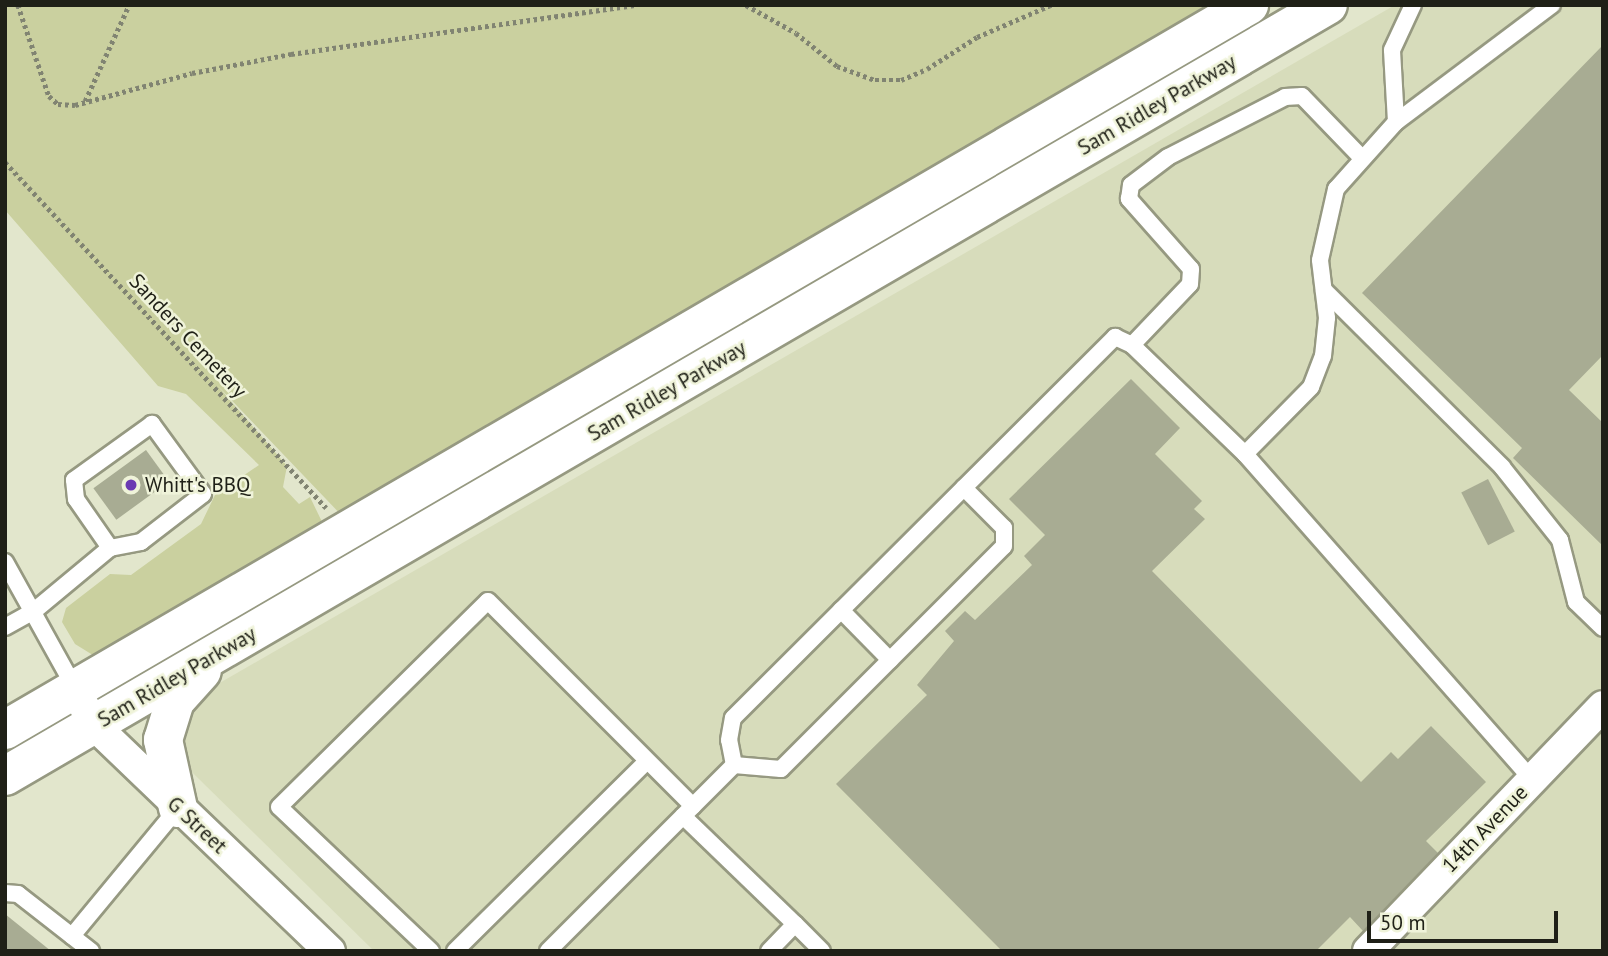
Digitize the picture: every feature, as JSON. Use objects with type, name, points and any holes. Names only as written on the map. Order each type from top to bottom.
[{"type":"main road","name":"Sam Ridley Parkway","points":[[5,730],[1249,5]]},
{"type":"main road","name":"Sam Ridley Parkway","points":[[5,776],[1328,5]]},
{"type":"main road","points":[[178,808],[163,740],[175,701],[219,653]]},
{"type":"street","name":"G Street","points":[[76,690],[94,725],[330,951]]},
{"type":"street","name":"14th Avenue","points":[[1368,951],[1603,706]]},
{"type":"lane","points":[[1395,122],[1392,50],[1413,5]]},
{"type":"lane","points":[[1245,454],[1311,387],[1323,356],[1324,290],[1320,260],[1336,189],[1361,157],[1395,122],[1552,5]]},
{"type":"lane","points":[[1132,345],[1190,284],[1191,269],[1129,199],[1131,185],[1168,157],[1285,97],[1302,96],[1361,157]]},
{"type":"lane","points":[[1324,290],[1502,467],[1560,540],[1576,602],[1603,628]]},
{"type":"lane","points":[[733,765],[729,740],[733,718],[1115,337],[1132,345],[1245,454],[1532,780]]},
{"type":"lane","points":[[5,627],[34,611],[110,548],[141,542],[203,494],[152,424],[74,480],[76,499],[110,548]]},
{"type":"lane","points":[[733,765],[781,769],[1004,546],[1004,528],[964,488]]},
{"type":"lane","points":[[5,562],[76,690]]},
{"type":"lane","points":[[431,951],[279,807],[488,601],[648,761],[688,811],[822,951]]},
{"type":"lane","points":[[841,610],[890,660]]},
{"type":"lane","points":[[455,951],[648,761]]},
{"type":"lane","points":[[548,951],[733,765]]},
{"type":"lane","points":[[72,936],[178,808]]},
{"type":"lane","points":[[5,893],[18,894],[91,951]]},
{"type":"lane","points":[[769,951],[794,924]]},
{"type":"path","points":[[18,5],[49,96],[58,104],[85,102],[192,72],[291,54],[637,5]]},
{"type":"path","points":[[85,102],[129,5]]},
{"type":"path","points":[[746,5],[796,33],[837,66],[888,80],[927,69],[977,37],[1051,5]]},
{"type":"path","name":"Sanders Cemetery","points":[[5,162],[348,532]]},
{"type":"shaded area","points":[[5,5],[1220,5],[347,521],[217,385],[287,466],[283,487],[299,504],[310,497],[325,528],[96,657],[75,644],[62,622],[66,608],[110,574],[131,575],[201,524],[215,495],[259,465],[186,394],[158,386],[5,210]]},
{"type":"shaded area","points":[[1395,5],[1603,5],[1603,951],[374,951],[145,726]]},
{"type":"building","points":[[1603,45],[1603,355],[1569,390],[1603,423],[1603,546],[1513,458],[1522,448],[1362,293]]},
{"type":"building","points":[[1131,379],[1180,428],[1155,454],[1202,501],[1194,509],[1205,519],[1152,571],[1361,782],[1391,752],[1398,759],[1431,726],[1486,782],[1426,841],[1438,853],[1363,931],[1350,917],[1316,951],[1002,951],[836,784],[927,695],[917,685],[954,641],[945,631],[965,611],[975,620],[1032,565],[1024,556],[1045,535],[1009,499]]},
{"type":"building","name":"Whitt's BBQ","points":[[146,450],[169,482],[116,520],[93,488]]},
{"type":"building","points":[[1488,479],[1515,532],[1488,545],[1461,493]]},
{"type":"building","points":[[5,914],[51,951],[5,951]]},
{"type":"place","name":"Whitt's BBQ","points":[[131,485]]}]
